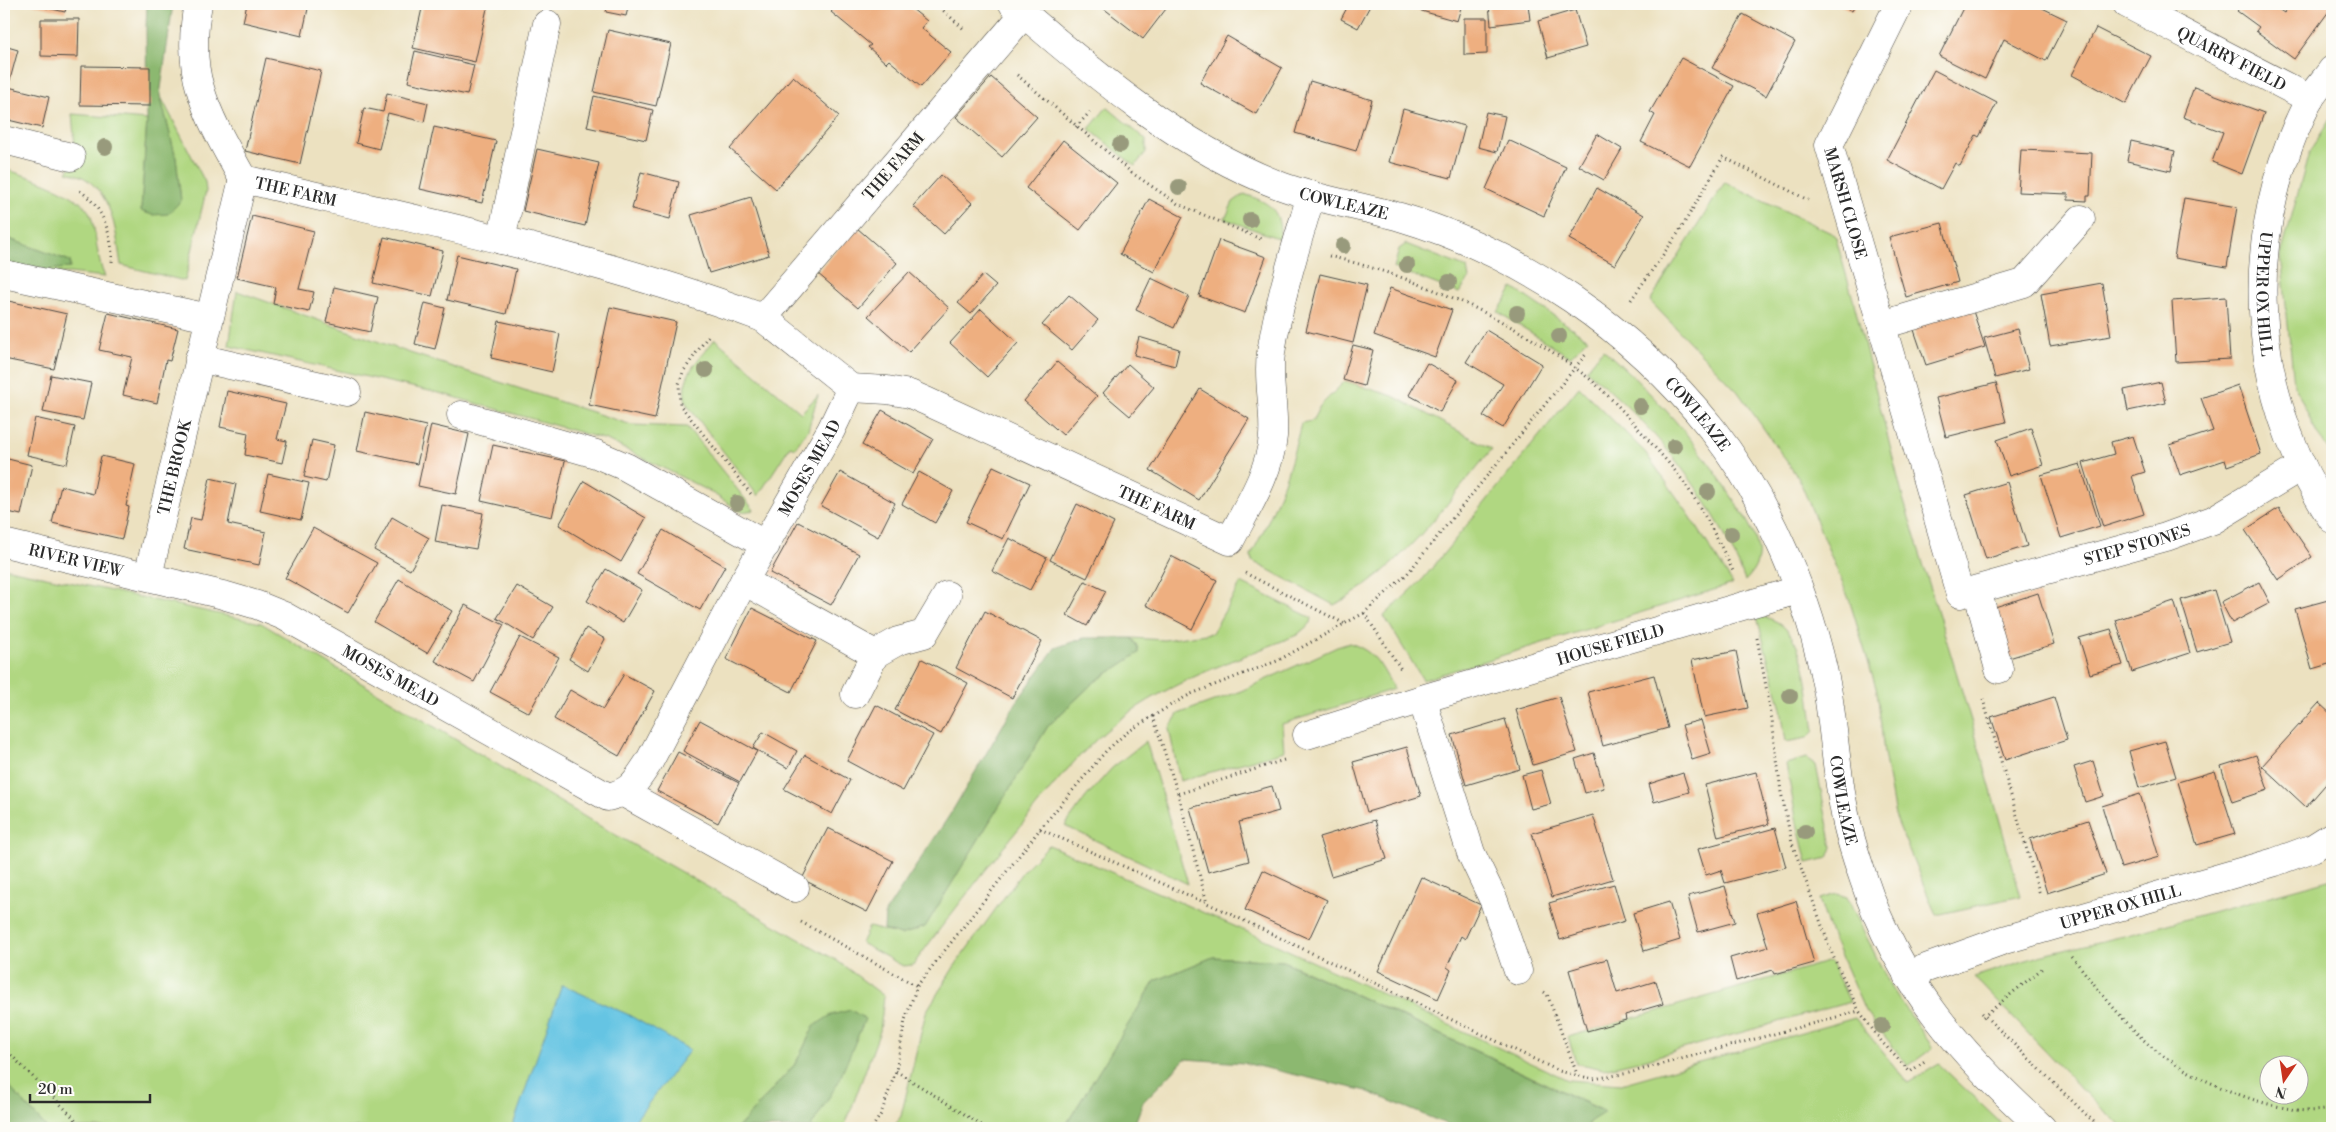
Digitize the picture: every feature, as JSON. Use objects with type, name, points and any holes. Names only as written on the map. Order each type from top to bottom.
[{"type":"street","name":"THE FARM","points":[[198,4],[195,34],[200,88],[227,149],[243,179],[501,240],[665,285],[734,307],[763,318],[851,388],[888,390],[910,394],[926,400],[1230,541],[1266,466],[1272,448],[1271,354],[1296,248],[1312,195]]},
{"type":"street","name":"MARSH CLOSE","points":[[1899,4],[1828,145],[1882,325],[1910,429],[1999,669]]},
{"type":"street","name":"QUARRY FIELD","points":[[2127,4],[2310,99]]},
{"type":"street","name":"THE FARM","points":[[763,318],[991,52],[1018,9]]},
{"type":"street","name":"COWLEAZE","points":[[1018,9],[1125,96],[1204,150],[1281,186],[1400,217],[1434,228],[1497,255],[1562,291],[1610,326],[1669,381],[1714,433],[1759,500],[1798,590],[1810,624],[1826,685],[1840,789],[1852,841],[1879,921],[1907,974],[1953,1040],[2005,1094],[2042,1128]]},
{"type":"street","points":[[501,240],[547,24]]},
{"type":"street","name":"UPPER OX HILL","points":[[2332,70],[2310,99],[2285,159],[2272,201],[2263,260],[2261,301],[2265,344],[2271,373],[2290,436],[2314,492],[2332,519]]},
{"type":"street","points":[[4,140],[72,157]]},
{"type":"street","name":"THE BROOK","points":[[148,576],[243,179]]},
{"type":"street","points":[[1882,325],[2024,283],[2082,219]]},
{"type":"street","points":[[4,274],[209,318]]},
{"type":"street","points":[[199,358],[347,392]]},
{"type":"street","name":"MOSES MEAD","points":[[148,576],[258,605],[284,616],[608,797],[624,793],[632,786],[648,762],[744,581],[831,430],[851,388]]},
{"type":"street","points":[[461,415],[596,454],[771,536]]},
{"type":"street","name":"STEP STONES","points":[[1969,592],[2166,537],[2213,520],[2302,466]]},
{"type":"street","name":"RIVER VIEW","points":[[4,543],[148,576]]},
{"type":"street","points":[[744,581],[875,654]]},
{"type":"street","name":"HOUSE FIELD","points":[[1307,735],[1798,590]]},
{"type":"street","points":[[855,694],[875,654],[898,641],[924,634],[947,595]]},
{"type":"street","points":[[1422,700],[1471,853],[1494,901],[1518,971]]},
{"type":"street","name":"MOSES MEAD","points":[[624,793],[787,884]]},
{"type":"street","name":"UPPER OX HILL","points":[[1907,974],[2004,940],[2275,862],[2313,848],[2332,836]]},
{"type":"path","points":[[936,4],[1096,144],[1132,173],[1178,204],[1266,241],[1399,276],[1449,295],[1485,313],[1549,351],[1590,380],[1621,408],[1671,466],[1691,493],[1734,573],[1747,606],[1764,666],[1781,792],[1792,843],[1833,956],[1859,1011]]},
{"type":"path","points":[[872,1128],[881,1114],[896,1072],[905,1020],[917,986],[1040,829],[1106,751],[1126,733],[1191,694],[1277,661],[1364,613],[1407,574],[1573,368],[1645,283],[1679,232],[1723,157],[1826,209],[1847,205]]},
{"type":"path","points":[[73,187],[89,196],[102,214],[108,230],[112,256],[110,296]]},
{"type":"path","points":[[1626,296],[1637,305]]},
{"type":"path","points":[[734,307],[708,335],[683,372],[679,384],[680,405],[771,536]]},
{"type":"path","points":[[1260,581],[1345,624]]},
{"type":"path","points":[[1364,613],[1422,700]]},
{"type":"path","points":[[1982,695],[2049,928],[2119,1015],[2147,1043],[2190,1073],[2244,1096],[2290,1109],[2313,1111],[2332,1108]]},
{"type":"path","points":[[1153,716],[1178,794],[1207,903]]},
{"type":"path","points":[[1178,794],[1291,758],[1307,735]]},
{"type":"path","points":[[1040,829],[1207,903],[1559,1071],[1593,1079],[1629,1073],[1740,1044]]},
{"type":"path","points":[[1518,971],[1547,994],[1577,1075]]},
{"type":"path","points":[[1979,1010],[2100,1128]]},
{"type":"path","points":[[4,1048],[84,1128]]},
{"type":"path","points":[[896,1072],[986,1128]]},
{"type":"green space","points":[[147,4],[173,4],[160,95],[176,158],[181,201],[168,214],[152,215],[141,211],[147,120]]},
{"type":"green space","points":[[160,95],[205,182],[206,191],[185,281],[121,265],[115,229],[103,196],[84,178],[67,172],[76,158],[72,114],[147,120],[141,211],[181,201],[176,158]]},
{"type":"green space","points":[[1107,107],[1146,140],[1146,152],[1135,166],[1089,129]]},
{"type":"green space","points":[[2332,116],[2332,454],[2317,434],[2294,384],[2281,255],[2309,153]]},
{"type":"green space","points":[[4,169],[52,186],[77,200],[86,208],[91,216],[100,262],[105,277],[69,273],[29,274],[4,266],[70,268],[70,261],[4,237]]},
{"type":"green space","points":[[1725,182],[1835,235],[1903,498],[1973,727],[2021,896],[1936,915],[1895,816],[1884,753],[1877,691],[1849,599],[1799,479],[1738,392],[1650,301]]},
{"type":"green space","points":[[1244,194],[1268,205],[1276,214],[1279,221],[1280,239],[1225,219],[1233,202]]},
{"type":"green space","points":[[4,237],[70,261],[70,268],[32,271],[4,262]]},
{"type":"green space","points":[[1406,244],[1467,268],[1469,279],[1459,293],[1394,268],[1399,249]]},
{"type":"green space","points":[[1513,288],[1588,339],[1570,357],[1498,312]]},
{"type":"green space","points":[[237,291],[410,353],[632,425],[687,427],[754,510],[742,512],[709,491],[607,440],[443,394],[229,346]]},
{"type":"green space","points":[[715,339],[801,413],[818,395],[808,430],[795,448],[790,446],[758,496],[687,405],[685,386],[688,377],[697,361]]},
{"type":"green space","points":[[1603,349],[1641,384],[1675,420],[1706,459],[1746,519],[1755,537],[1758,559],[1751,574],[1745,581],[1717,520],[1679,465],[1635,415],[1586,370]]},
{"type":"green space","points":[[1345,381],[1393,396],[1492,449],[1439,514],[1400,556],[1358,591],[1334,605],[1252,561],[1251,555],[1281,491],[1292,459],[1301,423],[1312,421],[1320,406]]},
{"type":"green space","points":[[1579,387],[1645,452],[1690,516],[1733,584],[1423,680],[1384,616],[1423,579]]},
{"type":"green space","points":[[4,568],[261,623],[600,826],[836,960],[884,996],[880,1031],[846,1123],[841,1128],[809,1128],[812,1125],[814,1026],[796,1063],[738,1128],[47,1128],[4,1081]]},
{"type":"green space","points":[[1241,583],[1312,618],[1311,623],[1297,635],[1211,669],[1168,689],[1112,726],[1082,754],[1054,785],[976,882],[913,965],[903,966],[861,943],[869,927],[901,935],[925,927],[1048,726],[1093,683],[1139,653],[1138,646],[1132,638],[1164,640],[1212,633]]},
{"type":"green space","points":[[1757,617],[1774,620],[1786,629],[1795,643],[1807,679],[1814,731],[1807,738],[1786,742],[1781,709]]},
{"type":"green space","points":[[1084,638],[1132,638],[1138,646],[1139,653],[1093,683],[1048,726],[925,927],[901,935],[884,930],[885,913],[951,813],[1016,703],[1055,648]]},
{"type":"green space","points":[[1350,643],[1366,651],[1377,661],[1394,689],[1282,724],[1284,751],[1180,781],[1169,729],[1178,714],[1241,691],[1337,647]]},
{"type":"green space","points":[[1146,741],[1188,884],[1065,826],[1086,797],[1112,768]]},
{"type":"green space","points":[[1806,758],[1816,765],[1832,847],[1828,858],[1807,863],[1786,764]]},
{"type":"green space","points":[[1049,845],[1266,940],[1568,1080],[1621,1084],[1855,1018],[1908,1083],[1939,1064],[2006,1128],[1586,1128],[1589,1122],[1604,1111],[1284,961],[1213,957],[1155,981],[1064,1128],[893,1128],[901,1116],[926,1012],[954,967],[1023,871]]},
{"type":"green space","points":[[2332,879],[2332,1128],[2124,1128],[2092,1100],[1974,977],[2039,956],[2124,936]]},
{"type":"green space","points":[[1837,894],[1847,897],[1891,987],[1933,1048],[1908,1066],[1865,1011],[1831,934],[1819,899]]},
{"type":"green space","points":[[1213,957],[1283,961],[1605,1112],[1589,1122],[1586,1128],[1456,1128],[1366,1091],[1244,1063],[1185,1059],[1143,1102],[1133,1128],[1064,1128],[1155,981]]},
{"type":"green space","points":[[1830,961],[1850,1002],[1643,1060],[1603,1069],[1576,1063],[1568,1037]]},
{"type":"green space","points":[[851,1010],[865,1019],[838,1083],[812,1125],[809,1128],[738,1128],[796,1063],[814,1026],[831,1015]]},
{"type":"green space","points":[[4,1081],[47,1128],[4,1128]]},
{"type":"water","points":[[562,985],[627,1014],[690,1050],[629,1128],[512,1128]]},
{"type":"building","points":[[30,4],[67,4],[65,12]]},
{"type":"building","points":[[247,4],[309,4],[302,36],[243,22]]},
{"type":"building","points":[[423,4],[488,4],[475,62],[413,48]]},
{"type":"building","points":[[608,4],[629,4],[626,16],[606,12]]},
{"type":"building","points":[[799,4],[818,4],[818,8]]},
{"type":"building","points":[[839,4],[896,4],[899,6],[906,4],[927,21],[921,28],[951,52],[921,87],[889,60],[886,63],[868,47],[871,45],[831,12]]},
{"type":"building","points":[[1098,4],[1168,4],[1169,5],[1143,39]]},
{"type":"building","points":[[1349,4],[1371,4],[1358,28],[1341,19]]},
{"type":"building","points":[[1397,4],[1462,4],[1457,21]]},
{"type":"building","points":[[1489,4],[1528,4],[1530,20],[1491,25]]},
{"type":"building","points":[[1838,4],[1856,4],[1852,11]]},
{"type":"building","points":[[1965,4],[2034,4],[2067,20],[2046,61],[2004,39],[1985,79],[1939,56]]},
{"type":"building","points":[[2243,4],[2271,4],[2284,13],[2291,4],[2332,4],[2332,7],[2294,59],[2256,31],[2259,27],[2237,11]]},
{"type":"building","points":[[1575,10],[1586,47],[1548,58],[1538,21]]},
{"type":"building","points":[[1743,14],[1795,42],[1766,96],[1712,68]]},
{"type":"building","points":[[1464,18],[1487,18],[1487,54],[1464,55]]},
{"type":"building","points":[[41,19],[79,19],[78,57],[41,56]]},
{"type":"building","points":[[2096,28],[2151,56],[2126,104],[2072,75]]},
{"type":"building","points":[[608,30],[671,44],[656,106],[594,92]]},
{"type":"building","points":[[1227,36],[1282,68],[1256,114],[1200,83]]},
{"type":"building","points":[[4,46],[18,50],[8,87],[49,97],[42,128],[4,119]]},
{"type":"building","points":[[415,51],[474,65],[467,95],[408,82]]},
{"type":"building","points":[[266,58],[321,71],[300,164],[245,151]]},
{"type":"building","points":[[1681,58],[1734,86],[1690,166],[1641,142],[1655,115],[1650,112]]},
{"type":"building","points":[[81,66],[150,67],[150,106],[80,105]]},
{"type":"building","points":[[1934,70],[1997,103],[1979,137],[1976,135],[1960,166],[1955,163],[1941,189],[1887,160]]},
{"type":"building","points":[[793,76],[839,116],[776,189],[730,149]]},
{"type":"building","points":[[991,77],[1037,117],[1002,157],[956,117]]},
{"type":"building","points":[[1310,81],[1372,100],[1356,151],[1295,133]]},
{"type":"building","points":[[2194,87],[2264,113],[2242,174],[2212,162],[2223,132],[2183,117]]},
{"type":"building","points":[[387,93],[428,103],[424,122],[388,113],[379,149],[356,143],[364,108],[383,112]]},
{"type":"building","points":[[594,96],[653,110],[646,140],[587,127]]},
{"type":"building","points":[[1403,109],[1465,126],[1451,178],[1389,162]]},
{"type":"building","points":[[1486,112],[1505,116],[1497,152],[1478,147]]},
{"type":"building","points":[[434,127],[496,141],[482,203],[420,189]]},
{"type":"building","points":[[1597,134],[1622,149],[1604,180],[1579,166]]},
{"type":"building","points":[[1063,140],[1117,183],[1080,230],[1026,188]]},
{"type":"building","points":[[1508,140],[1566,167],[1544,216],[1486,189]]},
{"type":"building","points":[[2131,141],[2175,151],[2171,171],[2127,161]]},
{"type":"building","points":[[537,149],[599,163],[585,226],[523,211]]},
{"type":"building","points":[[2021,150],[2092,153],[2090,196],[2087,196],[2087,201],[2068,200],[2068,194],[2018,192]]},
{"type":"building","points":[[641,172],[679,182],[670,219],[632,209]]},
{"type":"building","points":[[941,175],[972,203],[944,234],[913,206]]},
{"type":"building","points":[[1597,188],[1644,215],[1615,265],[1569,239]]},
{"type":"building","points":[[751,197],[769,255],[709,273],[691,215]]},
{"type":"building","points":[[2184,198],[2237,207],[2227,267],[2174,258]]},
{"type":"building","points":[[1149,199],[1183,217],[1154,272],[1120,254]]},
{"type":"building","points":[[252,216],[314,231],[299,289],[314,292],[309,312],[273,304],[276,287],[237,278]]},
{"type":"building","points":[[1942,223],[1958,282],[1906,297],[1889,237]]},
{"type":"building","points":[[857,228],[897,263],[858,308],[817,273]]},
{"type":"building","points":[[384,237],[443,251],[432,296],[373,283]]},
{"type":"building","points":[[1219,240],[1266,257],[1245,313],[1199,296]]},
{"type":"building","points":[[457,255],[516,269],[506,314],[447,300]]},
{"type":"building","points":[[909,272],[949,308],[909,352],[868,316]]},
{"type":"building","points":[[1320,274],[1367,285],[1353,343],[1306,331]]},
{"type":"building","points":[[983,275],[996,286],[971,314],[958,303]]},
{"type":"building","points":[[1151,278],[1189,296],[1174,328],[1136,310]]},
{"type":"building","points":[[2102,283],[2111,336],[2050,346],[2041,294]]},
{"type":"building","points":[[334,287],[378,297],[370,332],[326,322]]},
{"type":"building","points":[[1390,288],[1452,310],[1435,357],[1374,335]]},
{"type":"building","points":[[1069,295],[1098,320],[1072,350],[1042,325]]},
{"type":"building","points":[[2226,297],[2230,359],[2176,362],[2172,301]]},
{"type":"building","points":[[4,300],[67,314],[54,369],[4,359]]},
{"type":"building","points":[[425,303],[445,308],[435,349],[415,344]]},
{"type":"building","points":[[610,307],[676,322],[655,419],[589,405]]},
{"type":"building","points":[[1972,308],[1985,347],[1926,365],[1913,327]]},
{"type":"building","points":[[981,309],[1018,343],[987,377],[950,343]]},
{"type":"building","points":[[108,313],[178,329],[170,361],[166,360],[157,403],[123,395],[132,357],[99,350]]},
{"type":"building","points":[[499,321],[560,334],[552,372],[491,358]]},
{"type":"building","points":[[2018,329],[2029,369],[1995,378],[1984,338]]},
{"type":"building","points":[[1486,330],[1542,364],[1503,428],[1483,416],[1503,384],[1466,362]]},
{"type":"building","points":[[1139,337],[1179,349],[1175,366],[1134,355]]},
{"type":"building","points":[[1353,345],[1373,350],[1364,386],[1343,380]]},
{"type":"building","points":[[1057,362],[1097,396],[1063,435],[1024,401]]},
{"type":"building","points":[[1427,363],[1458,380],[1440,412],[1409,395]]},
{"type":"building","points":[[1128,364],[1154,387],[1130,416],[1103,393]]},
{"type":"building","points":[[51,375],[91,383],[83,420],[43,412]]},
{"type":"building","points":[[2161,382],[2166,403],[2128,411],[2124,390]]},
{"type":"building","points":[[1996,383],[2006,422],[1946,437],[1936,398]]},
{"type":"building","points":[[2238,385],[2261,454],[2227,466],[2225,460],[2180,475],[2170,445],[2213,431],[2201,398]]},
{"type":"building","points":[[1200,389],[1249,419],[1199,500],[1150,470]]},
{"type":"building","points":[[227,391],[286,404],[277,439],[287,441],[282,463],[245,455],[248,433],[220,427]]},
{"type":"building","points":[[882,410],[933,439],[913,474],[862,445]]},
{"type":"building","points":[[365,412],[426,426],[417,464],[357,451]]},
{"type":"building","points":[[35,418],[75,427],[67,464],[27,455]]},
{"type":"building","points":[[431,425],[469,434],[456,494],[418,486]]},
{"type":"building","points":[[2031,428],[2043,465],[2009,476],[1997,440]]},
{"type":"building","points":[[2133,436],[2145,472],[2132,476],[2144,514],[2103,527],[2083,463],[2114,454],[2111,442]]},
{"type":"building","points":[[312,440],[334,445],[326,482],[304,477]]},
{"type":"building","points":[[493,445],[565,461],[552,517],[481,501]]},
{"type":"building","points":[[101,456],[135,464],[126,506],[129,507],[122,539],[52,523],[61,486],[93,494]]},
{"type":"building","points":[[4,458],[32,465],[21,515],[4,511]]},
{"type":"building","points":[[2080,464],[2100,526],[2061,538],[2041,475]]},
{"type":"building","points":[[993,466],[1030,483],[1003,539],[966,522]]},
{"type":"building","points":[[840,472],[895,503],[878,537],[821,506]]},
{"type":"building","points":[[919,472],[953,491],[935,523],[902,504]]},
{"type":"building","points":[[268,474],[309,483],[301,520],[260,511]]},
{"type":"building","points":[[210,478],[236,484],[228,524],[266,532],[259,565],[184,549],[191,518],[201,520]]},
{"type":"building","points":[[584,481],[646,518],[621,562],[559,525]]},
{"type":"building","points":[[2007,482],[2027,546],[1986,559],[1966,495]]},
{"type":"building","points":[[1077,504],[1114,523],[1087,578],[1050,560]]},
{"type":"building","points":[[442,505],[483,513],[476,549],[435,542]]},
{"type":"building","points":[[2279,508],[2312,557],[2278,580],[2245,530]]},
{"type":"building","points":[[392,517],[429,538],[410,570],[374,550]]},
{"type":"building","points":[[798,522],[859,554],[831,605],[770,573]]},
{"type":"building","points":[[313,528],[377,563],[348,613],[285,578]]},
{"type":"building","points":[[663,530],[725,566],[700,610],[637,574]]},
{"type":"building","points":[[1009,538],[1047,558],[1030,590],[992,571]]},
{"type":"building","points":[[1171,556],[1217,580],[1192,629],[1146,605]]},
{"type":"building","points":[[606,569],[642,590],[623,623],[587,601]]},
{"type":"building","points":[[399,579],[452,611],[427,653],[374,622]]},
{"type":"building","points":[[1085,581],[1106,591],[1087,626],[1067,615]]},
{"type":"building","points":[[2259,582],[2270,603],[2232,623],[2221,602]]},
{"type":"building","points":[[517,586],[553,607],[533,640],[497,618]]},
{"type":"building","points":[[2214,590],[2230,642],[2197,652],[2181,600]]},
{"type":"building","points":[[2038,593],[2054,644],[2009,658],[1995,607]]},
{"type":"building","points":[[2332,599],[2332,663],[2312,669],[2295,609]]},
{"type":"building","points":[[2174,601],[2190,653],[2132,672],[2116,620]]},
{"type":"building","points":[[465,605],[504,625],[474,682],[435,661]]},
{"type":"building","points":[[752,608],[817,641],[791,692],[726,659]]},
{"type":"building","points":[[985,611],[1042,641],[1012,698],[956,668]]},
{"type":"building","points":[[586,628],[605,639],[588,671],[569,659]]},
{"type":"building","points":[[2111,629],[2123,665],[2090,674],[2079,638]]},
{"type":"building","points":[[520,637],[559,657],[529,713],[490,692]]},
{"type":"building","points":[[1736,651],[1748,708],[1704,717],[1692,660]]},
{"type":"building","points":[[922,659],[968,683],[941,734],[895,710]]},
{"type":"building","points":[[624,674],[655,691],[619,756],[554,719],[570,690],[603,709]]},
{"type":"building","points":[[1654,675],[1668,728],[1603,746],[1588,692]]},
{"type":"building","points":[[1559,697],[1577,752],[1533,765],[1516,710]]},
{"type":"building","points":[[2054,697],[2067,740],[2005,760],[1991,717]]},
{"type":"building","points":[[2319,703],[2332,715],[2332,777],[2306,807],[2262,766]]},
{"type":"building","points":[[876,705],[933,735],[903,791],[847,761]]},
{"type":"building","points":[[1505,719],[1520,769],[1466,785],[1452,735]]},
{"type":"building","points":[[700,720],[757,751],[740,782],[683,751]]},
{"type":"building","points":[[1701,720],[1711,754],[1692,760],[1682,725]]},
{"type":"building","points":[[763,732],[797,751],[788,768],[753,748]]},
{"type":"building","points":[[2165,741],[2176,777],[2139,788],[2129,751]]},
{"type":"building","points":[[1407,747],[1421,796],[1367,812],[1353,762]]},
{"type":"building","points":[[678,752],[739,783],[718,823],[657,791]]},
{"type":"building","points":[[1594,753],[1604,788],[1585,793],[1575,759]]},
{"type":"building","points":[[805,755],[850,780],[832,814],[784,789]]},
{"type":"building","points":[[2256,755],[2268,790],[2232,802],[2221,766]]},
{"type":"building","points":[[2093,761],[2104,796],[2085,802],[2074,767]]},
{"type":"building","points":[[1541,770],[1551,804],[1531,809],[1522,775]]},
{"type":"building","points":[[2215,771],[2235,834],[2197,845],[2178,782]]},
{"type":"building","points":[[1756,772],[1769,824],[1718,837],[1705,785]]},
{"type":"building","points":[[1683,773],[1689,792],[1654,802],[1649,784]]},
{"type":"building","points":[[1272,786],[1279,811],[1239,822],[1249,861],[1208,872],[1190,808]]},
{"type":"building","points":[[2140,794],[2159,857],[2121,868],[2102,806]]},
{"type":"building","points":[[1593,815],[1613,879],[1552,897],[1532,833]]},
{"type":"building","points":[[1375,820],[1387,859],[1331,876],[1319,837]]},
{"type":"building","points":[[2088,820],[2106,874],[2047,893],[2030,839]]},
{"type":"building","points":[[828,828],[893,861],[867,912],[802,879]]},
{"type":"building","points":[[1775,828],[1786,867],[1725,883],[1721,870],[1706,875],[1698,849]]},
{"type":"building","points":[[1263,870],[1327,900],[1309,939],[1245,910]]},
{"type":"building","points":[[1421,877],[1481,905],[1465,939],[1461,936],[1447,967],[1451,970],[1438,999],[1378,971]]},
{"type":"building","points":[[1614,884],[1625,921],[1560,940],[1549,903]]},
{"type":"building","points":[[1725,886],[1735,922],[1698,932],[1688,896]]},
{"type":"building","points":[[1796,901],[1814,963],[1775,974],[1773,970],[1736,981],[1730,958],[1768,947],[1757,913]]},
{"type":"building","points":[[1669,902],[1680,940],[1644,951],[1633,913]]},
{"type":"building","points":[[1607,959],[1617,993],[1656,981],[1663,1004],[1625,1015],[1626,1020],[1587,1031],[1569,970]]}]
